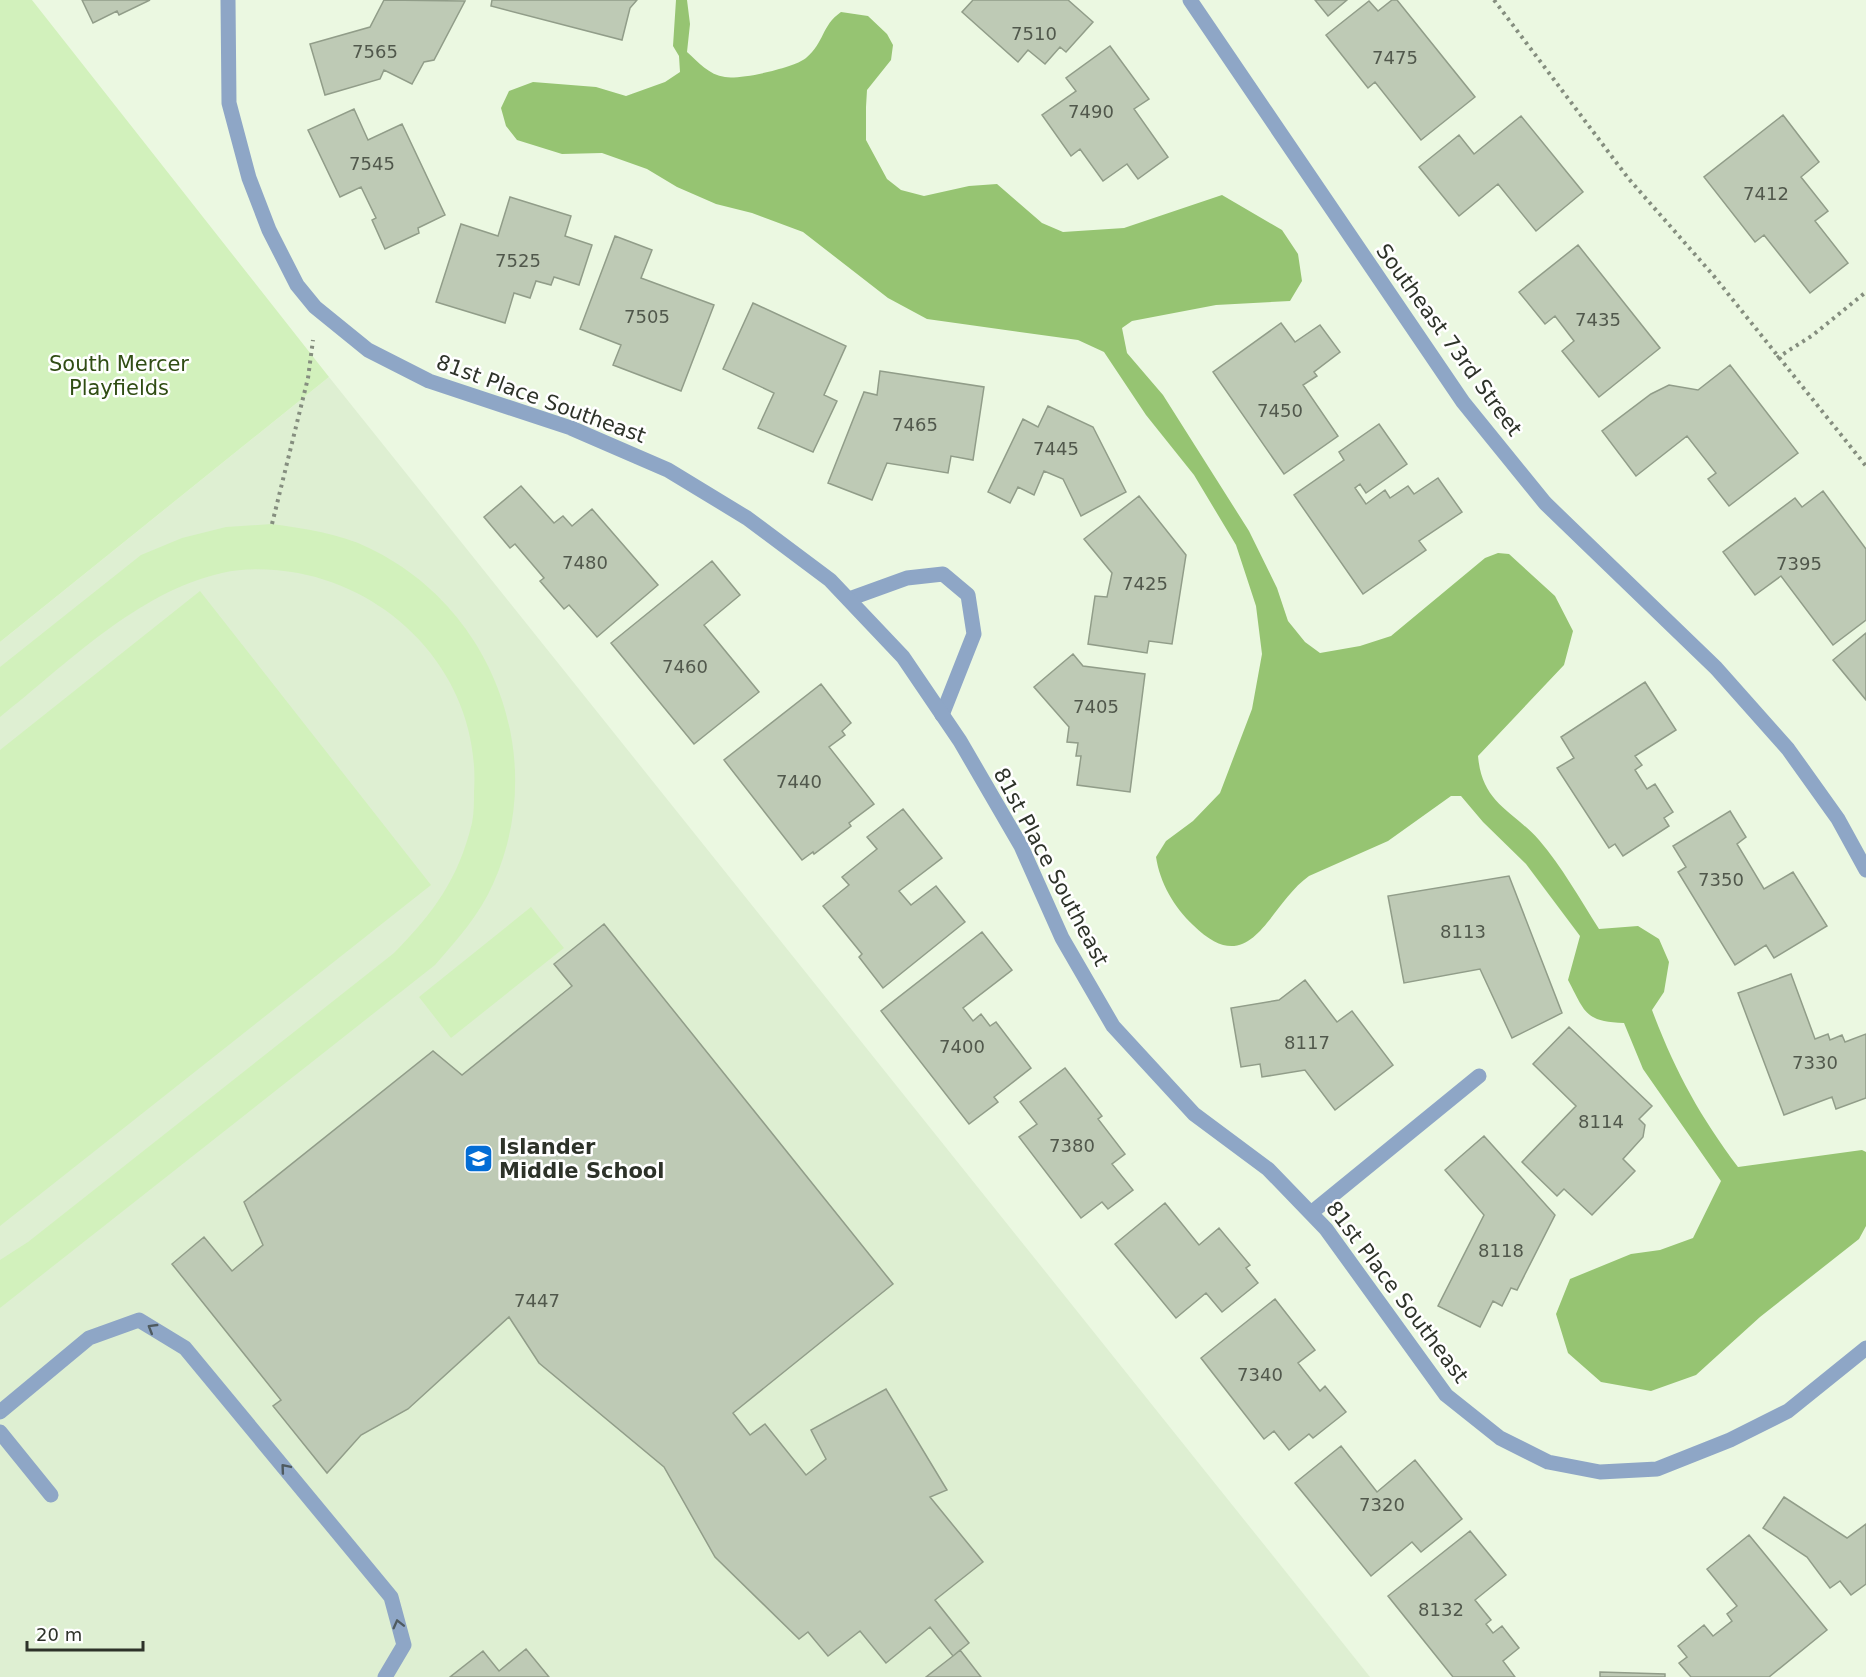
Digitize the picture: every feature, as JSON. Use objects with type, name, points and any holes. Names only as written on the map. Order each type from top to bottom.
[{"type":"street","name":"81st Place Southeast","points":[[228,0],[229,102],[249,178],[269,230],[297,285],[315,307],[368,350],[429,381],[571,428],[668,470],[747,518],[830,580],[903,657],[942,715],[1021,846],[1062,938],[1113,1026],[1194,1114],[1268,1169],[1326,1229],[1446,1395],[1500,1438],[1548,1462],[1600,1472],[1657,1469],[1730,1440],[1788,1411],[1866,1348]]},
{"type":"street","name":"Southeast 73rd Street","points":[[1190,0],[1463,402],[1545,503],[1716,668],[1788,750],[1838,819],[1866,870]]},
{"type":"street","points":[[849,599],[908,578],[943,574],[968,595],[974,634],[942,715]]},
{"type":"street","points":[[1311,1213],[1479,1076]]},
{"type":"street","points":[[0,1412],[89,1338],[139,1320],[185,1348],[392,1596],[404,1645],[385,1677]]},
{"type":"street","points":[[0,1432],[51,1494]]},
{"type":"path","points":[[1494,0],[1628,178],[1713,275],[1777,358],[1817,402],[1866,466]]},
{"type":"path","points":[[1777,358],[1813,335],[1866,292]]},
{"type":"path","points":[[272,524],[308,378],[315,307]]},
{"type":"shaded area","points":[[676,0],[687,0],[690,24],[687,52],[709,71],[725,77],[742,77],[800,62],[817,46],[830,23],[841,12],[868,16],[887,34],[893,45],[891,60],[867,90],[866,140],[887,179],[901,190],[924,196],[969,186],[997,184],[1042,223],[1063,232],[1124,228],[1222,195],[1282,230],[1298,254],[1302,281],[1290,301],[1216,305],[1132,321],[1122,328],[1127,353],[1163,395],[1249,531],[1277,588],[1288,621],[1305,642],[1320,653],[1360,646],[1391,636],[1485,558],[1498,553],[1509,554],[1555,596],[1573,631],[1564,665],[1478,756],[1485,785],[1500,804],[1529,829],[1547,850],[1599,929],[1638,926],[1659,939],[1669,962],[1664,992],[1652,1010],[1689,1092],[1711,1129],[1738,1167],[1862,1150],[1866,1152],[1866,1226],[1859,1239],[1760,1317],[1696,1375],[1651,1391],[1601,1382],[1568,1353],[1556,1314],[1570,1279],[1631,1254],[1660,1250],[1693,1238],[1721,1181],[1643,1069],[1624,1023],[1594,1017],[1578,1000],[1568,980],[1580,936],[1526,864],[1483,822],[1461,796],[1451,796],[1388,841],[1309,876],[1294,889],[1257,934],[1245,943],[1230,946],[1213,941],[1186,918],[1164,885],[1156,857],[1166,841],[1193,821],[1220,793],[1252,709],[1262,654],[1256,606],[1236,545],[1194,475],[1146,415],[1104,352],[1078,340],[927,319],[888,298],[803,232],[752,213],[716,204],[677,187],[647,169],[602,153],[562,154],[517,140],[506,126],[501,108],[509,91],[533,82],[596,87],[626,96],[665,82],[680,72],[679,56],[673,46]]},
{"type":"shaded area","name":"Islander Middle School","points":[[329,377],[1370,1677],[0,1677],[0,642]]},
{"type":"green space","name":"South Mercer Playfields","points":[[0,0],[32,0],[329,377],[0,642]]},
{"type":"green space","points":[[272,524],[334,535],[369,548],[412,574],[449,608],[478,647],[499,691],[512,738],[515,787],[509,836],[493,884],[475,916],[435,965],[0,1308],[0,1260],[28,1242],[394,953],[433,909],[460,862],[474,811],[473,752],[464,715],[449,681],[428,650],[401,623],[370,600],[336,584],[298,573],[260,569],[231,571],[191,582],[161,596],[104,632],[0,717],[0,667],[141,555],[182,538],[226,527]]},
{"type":"green space","points":[[200,591],[431,885],[0,1226],[0,750]]},
{"type":"green space","points":[[531,907],[564,948],[451,1038],[419,997]]},
{"type":"building","points":[[82,0],[150,0],[119,15],[117,11],[93,23]]},
{"type":"building","points":[[384,0],[465,1],[434,60],[424,62],[412,84],[384,70],[380,79],[325,95],[310,44],[370,27]]},
{"type":"building","points":[[492,0],[637,0],[630,8],[622,40],[491,6]]},
{"type":"building","points":[[973,0],[1068,0],[1093,22],[1066,52],[1060,47],[1045,64],[1028,50],[1018,62],[962,12]]},
{"type":"building","points":[[1315,0],[1347,0],[1328,16]]},
{"type":"building","points":[[1392,0],[1397,0],[1475,97],[1421,140],[1375,82],[1368,88],[1326,35],[1369,1],[1378,11]]},
{"type":"building","points":[[1110,46],[1149,99],[1134,109],[1168,157],[1138,179],[1127,164],[1103,181],[1080,149],[1071,156],[1042,115],[1076,91],[1066,78]]},
{"type":"building","points":[[354,109],[368,140],[402,124],[445,215],[418,228],[419,233],[385,249],[372,220],[376,218],[361,187],[340,197],[308,130]]},
{"type":"building","points":[[1783,115],[1819,162],[1801,177],[1828,211],[1815,221],[1848,263],[1810,293],[1764,235],[1755,242],[1704,177]]},
{"type":"building","points":[[1521,116],[1583,192],[1536,231],[1498,184],[1459,216],[1419,167],[1459,135],[1474,154]]},
{"type":"building","points":[[510,197],[571,216],[565,236],[592,245],[579,285],[554,277],[551,285],[536,281],[530,298],[514,293],[505,323],[436,302],[461,224],[498,236]]},
{"type":"building","points":[[615,236],[652,250],[641,278],[714,305],[681,391],[613,365],[621,345],[580,329]]},
{"type":"building","points":[[1578,245],[1660,348],[1599,397],[1562,351],[1574,341],[1555,316],[1545,324],[1519,292]]},
{"type":"building","points":[[753,303],[846,346],[824,395],[837,401],[813,452],[758,428],[774,393],[723,369]]},
{"type":"building","points":[[1281,323],[1295,342],[1320,325],[1340,352],[1314,372],[1317,376],[1303,385],[1338,436],[1284,474],[1213,372]]},
{"type":"building","points":[[1730,365],[1798,453],[1729,506],[1708,479],[1716,473],[1687,436],[1636,476],[1602,431],[1651,394],[1669,385],[1698,390]]},
{"type":"building","points":[[880,371],[984,387],[973,460],[951,456],[948,473],[887,463],[872,500],[828,483],[864,392],[877,395]]},
{"type":"building","points":[[1048,406],[1093,427],[1126,492],[1081,516],[1063,479],[1044,471],[1034,495],[1018,487],[1010,503],[988,492],[1023,419],[1038,427]]},
{"type":"building","points":[[1379,424],[1407,464],[1366,493],[1360,484],[1355,488],[1366,504],[1385,490],[1390,498],[1408,486],[1414,494],[1438,478],[1462,512],[1419,541],[1426,550],[1363,594],[1294,495],[1344,460],[1339,452]]},
{"type":"building","points":[[521,486],[554,523],[563,516],[572,526],[592,509],[658,585],[597,637],[569,605],[564,609],[540,581],[544,578],[515,544],[510,548],[484,517]]},
{"type":"building","points":[[1823,491],[1866,549],[1866,620],[1833,645],[1781,576],[1755,595],[1723,552],[1795,498],[1802,507]]},
{"type":"building","points":[[1139,496],[1186,555],[1172,644],[1149,641],[1147,653],[1088,644],[1095,596],[1107,597],[1112,573],[1084,539]]},
{"type":"building","points":[[712,561],[740,595],[704,625],[759,692],[694,744],[611,643]]},
{"type":"building","points":[[1866,633],[1866,700],[1833,660]]},
{"type":"building","points":[[1073,654],[1083,666],[1145,674],[1130,792],[1077,785],[1081,756],[1076,756],[1078,743],[1067,742],[1069,727],[1034,687]]},
{"type":"building","points":[[1645,682],[1676,730],[1635,756],[1642,765],[1635,770],[1647,789],[1655,784],[1673,812],[1664,818],[1669,826],[1623,856],[1615,844],[1609,848],[1557,768],[1574,758],[1561,737]]},
{"type":"building","points":[[821,684],[851,723],[842,731],[845,735],[829,747],[874,804],[849,823],[851,826],[814,854],[813,852],[802,860],[724,760]]},
{"type":"building","points":[[903,809],[942,858],[899,891],[911,905],[936,886],[965,922],[883,988],[859,957],[862,954],[823,906],[849,885],[842,877],[877,849],[867,837]]},
{"type":"building","points":[[1730,811],[1746,837],[1737,844],[1764,889],[1793,872],[1827,926],[1774,958],[1766,945],[1735,965],[1678,872],[1686,867],[1673,846]]},
{"type":"building","points":[[1509,876],[1562,1013],[1512,1038],[1480,969],[1404,983],[1388,896]]},
{"type":"building","points":[[604,924],[893,1284],[733,1413],[750,1435],[765,1424],[806,1475],[826,1459],[811,1430],[886,1389],[947,1490],[930,1497],[983,1562],[935,1600],[969,1643],[953,1656],[930,1627],[886,1663],[860,1631],[828,1656],[808,1632],[799,1639],[715,1557],[664,1467],[539,1363],[509,1317],[408,1409],[361,1435],[327,1473],[273,1406],[281,1400],[172,1264],[204,1237],[232,1271],[263,1245],[244,1202],[433,1051],[462,1075],[572,986],[554,964]]},
{"type":"building","points":[[982,932],[1012,970],[963,1008],[973,1021],[981,1014],[990,1026],[996,1022],[1031,1068],[994,1097],[998,1102],[969,1124],[881,1011]]},
{"type":"building","points":[[1791,974],[1815,1039],[1828,1034],[1830,1040],[1842,1035],[1845,1042],[1866,1034],[1866,1098],[1836,1109],[1832,1097],[1784,1115],[1738,993]]},
{"type":"building","points":[[1305,980],[1337,1022],[1352,1011],[1393,1065],[1335,1110],[1305,1070],[1262,1077],[1260,1064],[1241,1067],[1231,1008],[1279,1000]]},
{"type":"building","points":[[1569,1027],[1652,1106],[1639,1119],[1645,1125],[1643,1137],[1623,1159],[1635,1171],[1592,1215],[1564,1189],[1557,1196],[1522,1162],[1576,1106],[1533,1064]]},
{"type":"building","points":[[1065,1068],[1102,1116],[1098,1119],[1125,1154],[1112,1164],[1133,1190],[1108,1209],[1102,1202],[1081,1218],[1019,1137],[1037,1124],[1020,1102]]},
{"type":"building","points":[[1484,1136],[1555,1215],[1517,1290],[1511,1288],[1502,1306],[1493,1301],[1480,1327],[1438,1306],[1484,1215],[1445,1170]]},
{"type":"building","points":[[1165,1203],[1199,1245],[1219,1228],[1250,1265],[1246,1268],[1258,1283],[1222,1312],[1206,1293],[1176,1318],[1115,1244]]},
{"type":"building","points":[[1275,1299],[1315,1350],[1298,1363],[1320,1391],[1325,1386],[1346,1412],[1313,1438],[1309,1434],[1289,1450],[1274,1431],[1264,1439],[1201,1358]]},
{"type":"building","points":[[1341,1446],[1377,1492],[1415,1460],[1462,1519],[1421,1552],[1412,1542],[1371,1576],[1295,1483]]},
{"type":"building","points":[[1784,1497],[1847,1538],[1866,1524],[1866,1584],[1851,1595],[1840,1581],[1830,1588],[1807,1557],[1763,1528]]},
{"type":"building","points":[[1470,1531],[1506,1575],[1475,1600],[1491,1620],[1486,1624],[1493,1633],[1502,1626],[1519,1648],[1503,1661],[1515,1677],[1453,1677],[1388,1596]]},
{"type":"building","points":[[1749,1535],[1827,1630],[1769,1677],[1691,1677],[1679,1663],[1687,1657],[1678,1646],[1704,1625],[1713,1636],[1732,1621],[1727,1614],[1737,1606],[1707,1569]]},
{"type":"building","points":[[526,1649],[549,1677],[450,1677],[483,1651],[499,1671]]},
{"type":"building","points":[[960,1650],[981,1677],[926,1677],[953,1656]]},
{"type":"building","points":[[1600,1672],[1665,1674],[1665,1677],[1600,1677]]},
{"type":"place","name":"Islander Middle School","points":[[478,1159]]}]
